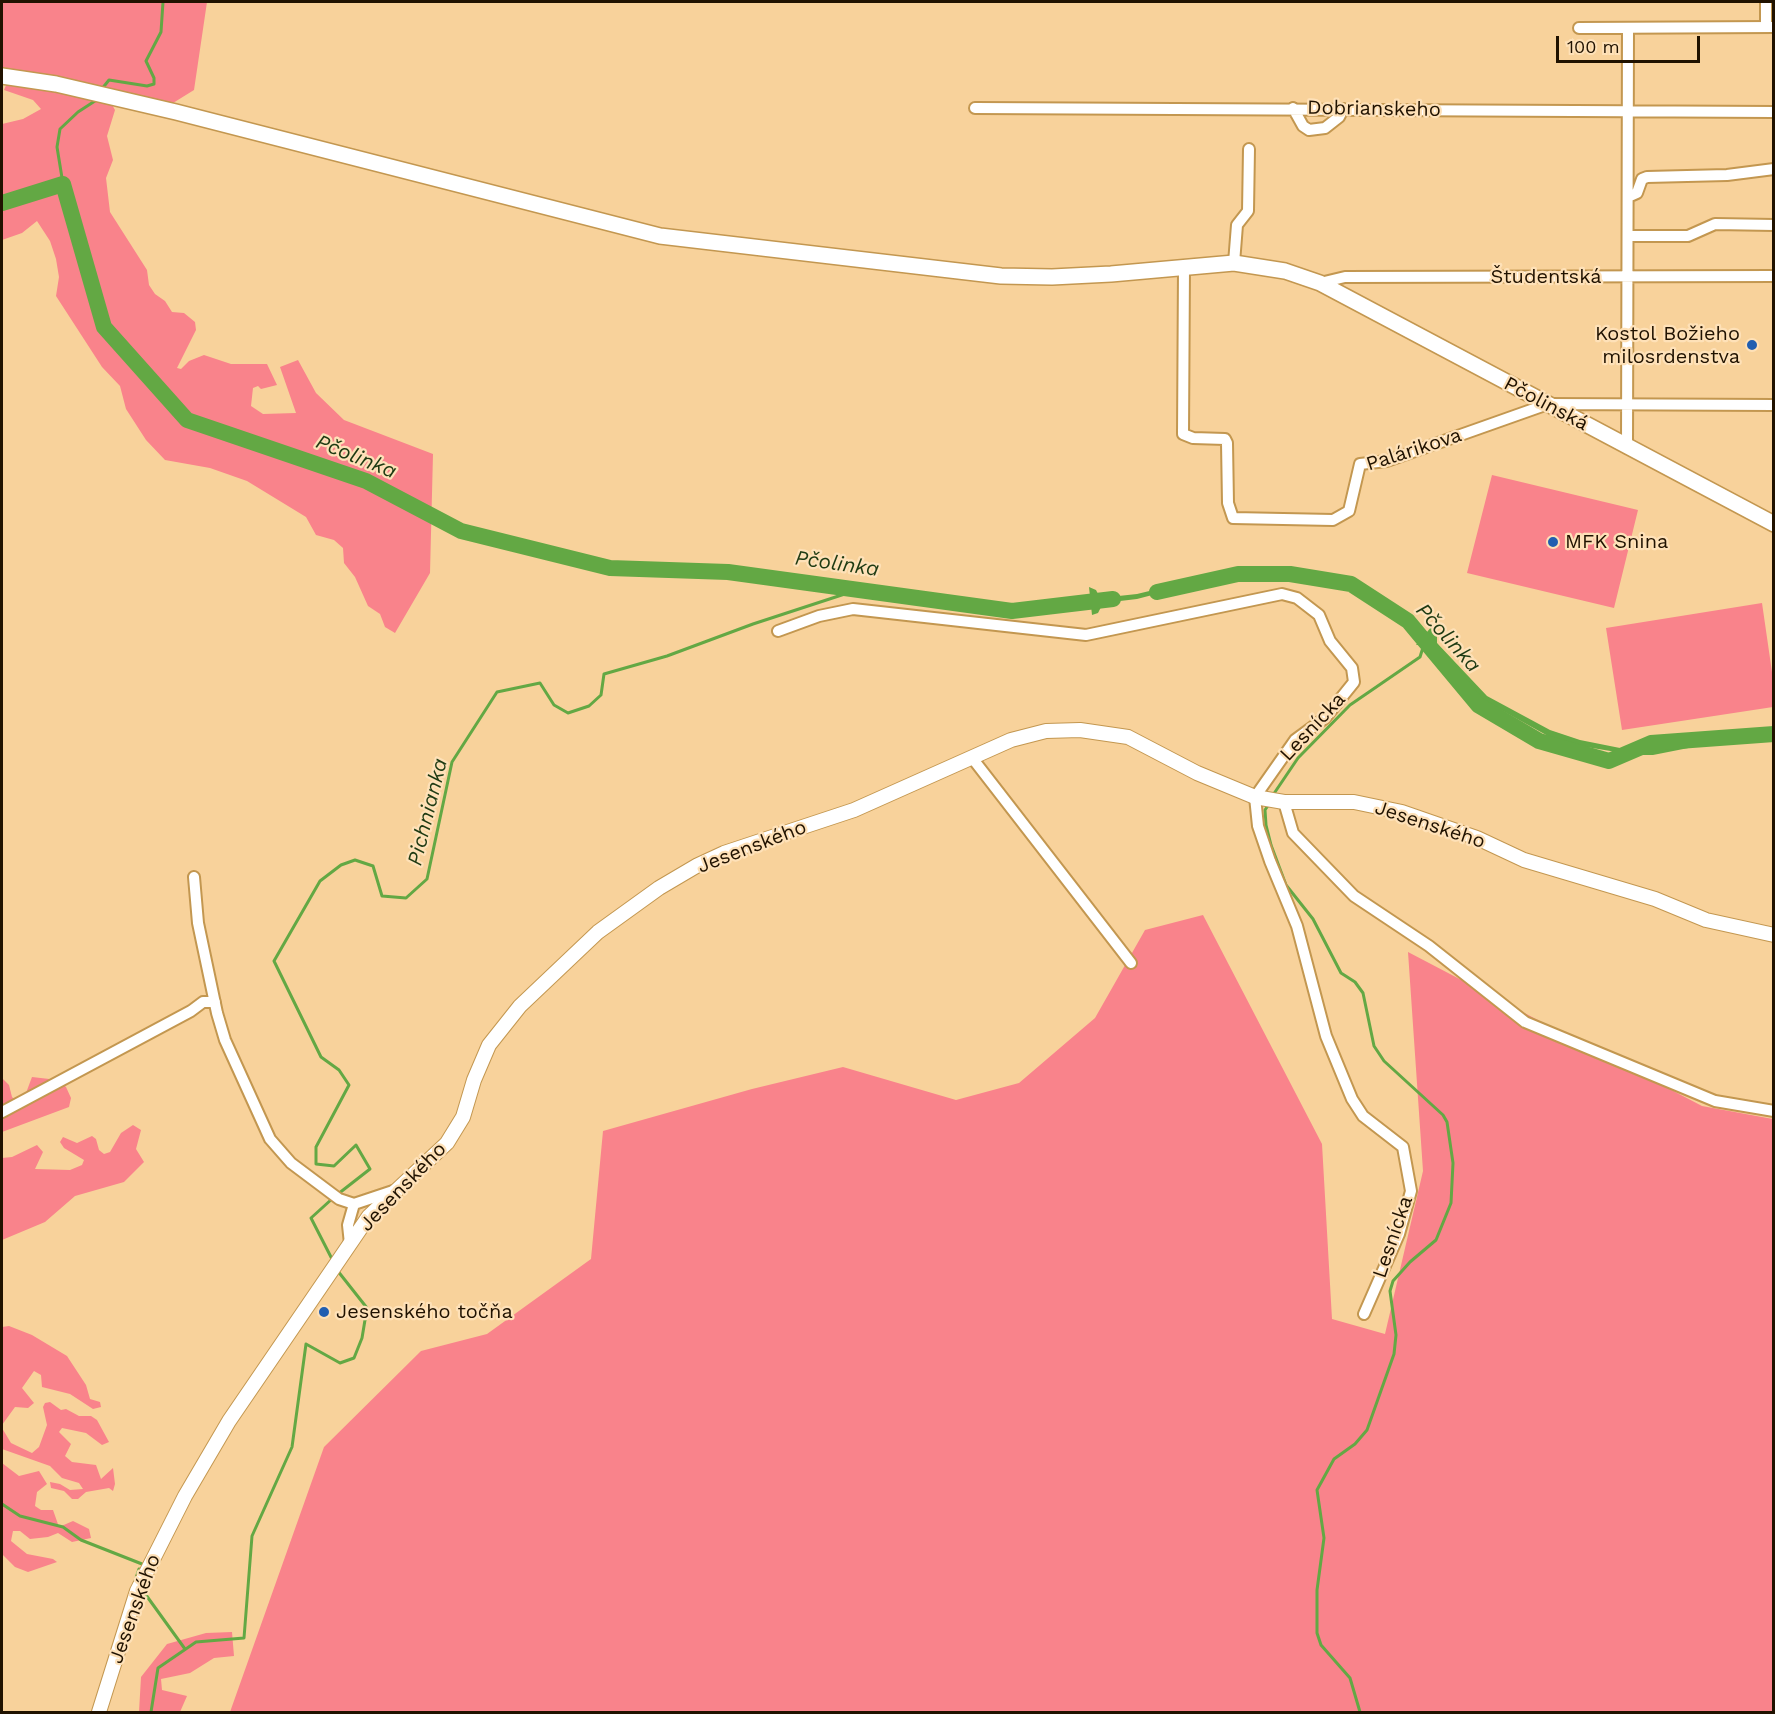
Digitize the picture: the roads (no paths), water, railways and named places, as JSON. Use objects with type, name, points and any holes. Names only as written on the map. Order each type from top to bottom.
[{"type":"main road","name":"Pčolinská","points":[[2,76],[100,94],[660,236],[1001,276],[1052,277],[1234,263],[1285,271],[1320,283],[1773,524]]},
{"type":"street","points":[[1580,28],[1770,27],[1766,2]]},
{"type":"street","points":[[1627,448],[1629,406],[1628,28]]},
{"type":"street","name":"Dobrianskeho","points":[[975,108],[1773,112]]},
{"type":"street","points":[[1293,108],[1302,126],[1309,130],[1324,128],[1339,117],[1343,109]]},
{"type":"street","points":[[1234,263],[1237,225],[1248,211],[1249,149]]},
{"type":"street","points":[[1628,197],[1637,193],[1642,179],[1647,177],[1727,175],[1773,169]]},
{"type":"street","points":[[1628,236],[1688,236],[1715,224],[1773,225]]},
{"type":"street","name":"Palárikova","points":[[1184,268],[1183,434],[1193,438],[1225,439],[1227,443],[1228,503],[1233,518],[1333,520],[1349,512],[1360,464],[1387,461],[1548,404],[1773,405]]},
{"type":"street","name":"Študentská","points":[[1320,283],[1345,277],[1773,276]]},
{"type":"street","name":"Lesnícka","points":[[778,631],[819,616],[853,609],[1086,635],[1282,594],[1298,598],[1319,615],[1330,641],[1352,668],[1354,682],[1325,718],[1295,740],[1255,797],[1258,826],[1269,861],[1297,926],[1326,1036],[1352,1099],[1363,1116],[1403,1147],[1411,1191],[1399,1234],[1364,1314]]},
{"type":"street","name":"Jesenského","points":[[99,1713],[129,1612],[146,1569],[229,1421],[369,1216],[393,1191],[447,1143],[463,1117],[474,1080],[489,1045],[520,1006],[598,932],[659,888],[698,865],[745,846],[854,810],[973,759],[1011,740],[1046,731],[1115,733],[1155,749],[1197,773],[1255,797],[1284,802],[1354,802],[1402,812],[1476,838],[1524,860],[1655,899],[1706,920],[1773,935]]},
{"type":"street","points":[[973,759],[1131,963]]},
{"type":"street","points":[[1284,802],[1293,833],[1354,896],[1429,946],[1525,1022],[1705,1098],[1773,1111]]},
{"type":"street","points":[[194,877],[198,923],[225,1040],[270,1139],[291,1163],[339,1199],[354,1204],[393,1191]]},
{"type":"street","points":[[2,1112],[171,1023],[203,1002],[215,1002]]},
{"type":"street","points":[[350,1245],[348,1225],[354,1204]]},
{"type":"waterway","points":[[101,90],[109,80],[147,86],[154,84],[154,78],[146,61],[161,32],[163,2]]},
{"type":"waterway","points":[[63,184],[57,147],[60,129],[78,112],[98,99]]},
{"type":"waterway","name":"Pčolinka","points":[[2,203],[63,184],[104,327],[187,420],[366,481],[461,531],[610,568],[728,572],[1012,611],[1113,599]]},
{"type":"waterway","name":"Pčolinka","points":[[1157,592],[1238,574],[1290,574],[1351,584],[1408,621],[1478,705],[1539,741],[1609,761],[1651,743],[1774,734]]},
{"type":"waterway","name":"Pichnianka","points":[[338,1194],[370,1169],[356,1145],[334,1166],[316,1164],[316,1147],[349,1085],[339,1070],[321,1057],[274,961],[320,881],[341,865],[355,860],[373,866],[382,896],[406,898],[427,879],[452,762],[497,692],[540,683],[554,705],[568,713],[589,706],[601,695],[604,674],[667,656],[753,624],[857,590]]},
{"type":"waterway","points":[[1273,795],[1298,758],[1350,705],[1420,657],[1425,641]]},
{"type":"waterway","points":[[1269,804],[1265,810],[1266,825],[1286,885],[1313,919],[1341,973],[1355,982],[1363,993],[1374,1046],[1384,1061],[1443,1115],[1447,1122],[1453,1163],[1451,1203],[1436,1240],[1410,1262],[1393,1281],[1390,1291],[1396,1335],[1394,1354],[1367,1430],[1355,1444],[1334,1459],[1317,1490],[1324,1538],[1317,1590],[1317,1633],[1321,1645],[1350,1678],[1360,1712]]},
{"type":"waterway","name":"Pichnianka","points":[[333,1198],[311,1218],[333,1261]]},
{"type":"waterway","name":"Pichnianka","points":[[151,1712],[158,1668],[196,1642],[244,1638],[252,1536],[292,1447],[306,1344],[340,1363],[354,1358],[362,1338],[367,1308],[337,1270]]},
{"type":"waterway","points":[[2,1504],[20,1516],[63,1527],[81,1540],[142,1564]]},
{"type":"waterway","points":[[133,1587],[139,1569]]},
{"type":"waterway","points":[[146,1595],[185,1649]]},
{"type":"place","name":"Kostol Božieho milosrdenstva","points":[[1752,345]]},
{"type":"place","name":"MFK Snina","points":[[1553,542]]},
{"type":"place","name":"Jesenského točňa","points":[[324,1312]]}]
